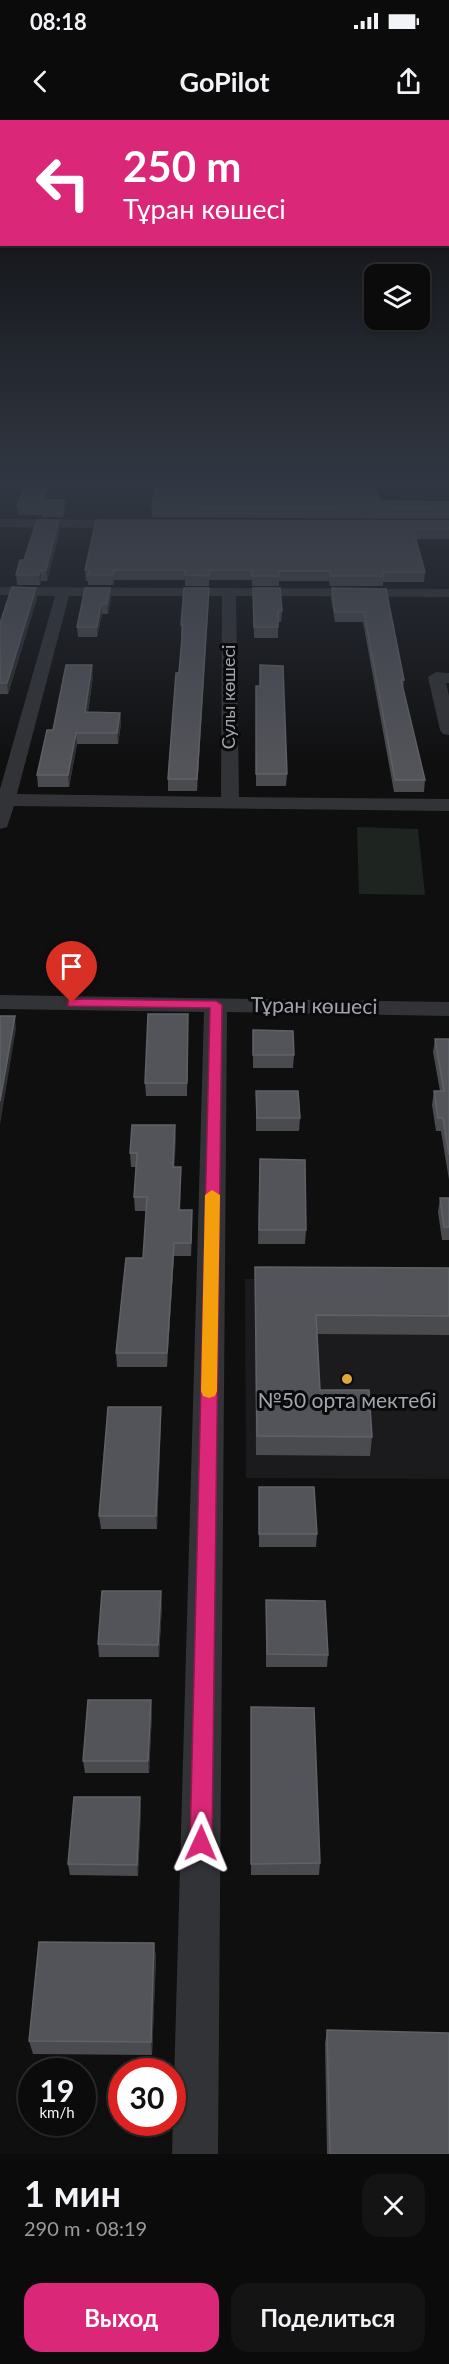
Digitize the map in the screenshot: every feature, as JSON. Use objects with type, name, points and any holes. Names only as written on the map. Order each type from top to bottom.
[{"type":"street","points":[[0,591],[449,593]]},
{"type":"street","points":[[0,823],[63,592]]},
{"type":"street","name":"Сулы көшесі","points":[[229,592],[230,803]]},
{"type":"street","points":[[449,678],[436,677],[449,730]]},
{"type":"street","points":[[7,800],[449,805]]},
{"type":"street","name":"Тұран көшесі","points":[[0,1002],[449,1009]]},
{"type":"street","points":[[195,2154],[216,1005]]},
{"type":"shaded area","points":[[357,827],[418,829],[425,895],[359,894]]},
{"type":"shaded area","name":"№50 орта мектебі","points":[[245,1279],[449,1280],[449,1479],[246,1478]]},
{"type":"building","points":[[252,575],[279,575],[279,576]]},
{"type":"building","points":[[384,575],[384,576],[330,576]]},
{"type":"building","points":[[12,587],[36,588],[7,683],[0,683],[0,623]]},
{"type":"building","points":[[85,588],[110,588],[107,604],[101,604],[97,627],[77,627]]},
{"type":"building","points":[[184,588],[209,588],[197,779],[168,779],[176,673],[179,673]]},
{"type":"building","points":[[253,588],[280,588],[282,611],[278,611],[278,627],[254,627]]},
{"type":"building","points":[[332,588],[386,589],[404,680],[401,680],[425,780],[395,780],[364,612],[335,612]]},
{"type":"building","points":[[66,665],[92,665],[85,712],[120,713],[117,733],[76,733],[68,775],[37,775],[47,730],[53,730]]},
{"type":"building","points":[[260,665],[283,666],[287,774],[256,774],[256,686],[260,686]]},
{"type":"building","points":[[148,1014],[188,1014],[187,1083],[145,1083]]},
{"type":"building","points":[[0,1016],[15,1016],[0,1101]]},
{"type":"building","points":[[253,1030],[293,1031],[294,1055],[253,1055]]},
{"type":"building","points":[[435,1039],[449,1039],[449,1155],[443,1118],[438,1118],[434,1091],[444,1091]]},
{"type":"building","points":[[256,1091],[298,1091],[300,1118],[257,1118]]},
{"type":"building","points":[[132,1125],[175,1125],[173,1167],[181,1167],[179,1210],[192,1210],[191,1243],[174,1243],[167,1353],[116,1353],[126,1258],[143,1258],[147,1197],[134,1197],[137,1153],[130,1153]]},
{"type":"building","points":[[260,1159],[305,1160],[306,1230],[259,1230]]},
{"type":"building","points":[[440,1198],[449,1198],[449,1227],[444,1227]]},
{"type":"building","points":[[255,1267],[449,1268],[449,1316],[316,1315],[320,1390],[369,1390],[372,1437],[257,1436]]},
{"type":"building","points":[[108,1407],[161,1407],[156,1516],[99,1516]]},
{"type":"building","points":[[259,1487],[314,1487],[317,1534],[259,1534]]},
{"type":"building","points":[[102,1591],[161,1591],[158,1645],[98,1644]]},
{"type":"building","points":[[266,1600],[325,1601],[328,1655],[267,1654]]},
{"type":"building","points":[[88,1700],[151,1700],[148,1761],[83,1761]]},
{"type":"building","points":[[251,1707],[314,1708],[320,1863],[251,1864]]},
{"type":"building","points":[[74,1797],[140,1797],[137,1865],[68,1864]]},
{"type":"building","points":[[39,1942],[154,1943],[151,2042],[29,2041]]},
{"type":"building","points":[[327,2030],[449,2033],[449,2154],[330,2154]]},
{"type":"slow traffic","points":[[209,1391],[212,1195]]},
{"type":"place","name":"№50 орта мектебі","points":[[347,1379]]},
{"type":"route","points":[[72,1003],[216,1005],[201,1843]]}]
